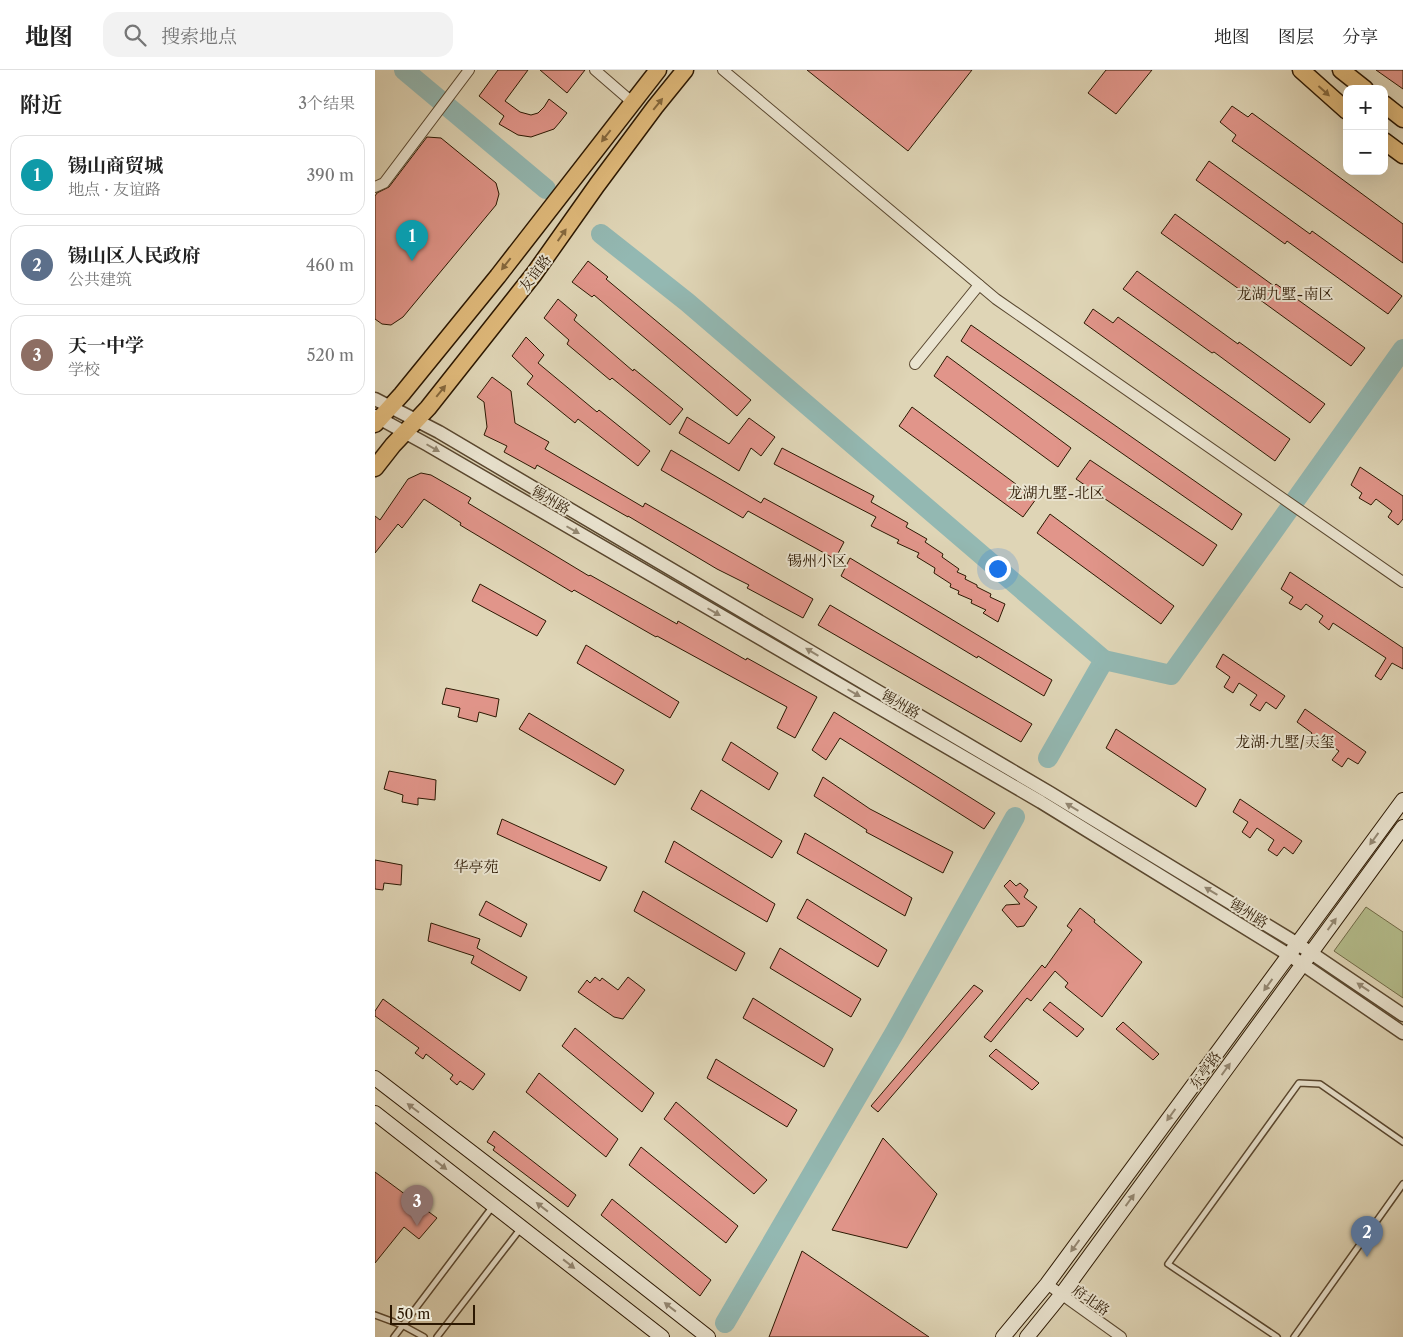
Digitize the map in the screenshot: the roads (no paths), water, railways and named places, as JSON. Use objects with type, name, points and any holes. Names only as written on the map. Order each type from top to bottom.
[{"type":"main road","name":"友谊路","points":[[380,416],[498,276],[658,70]]},
{"type":"main road","name":"友谊路","points":[[375,468],[535,274],[597,185],[685,70]]},
{"type":"main road","points":[[1301,70],[1343,107]]},
{"type":"main road","points":[[1341,70],[1360,85]]},
{"type":"main road","points":[[1388,107],[1403,119]]},
{"type":"main road","points":[[1388,144],[1403,155]]},
{"type":"main road","name":"东亭路","points":[[1003,1337],[1047,1284],[1403,800]]},
{"type":"main road","name":"东亭路","points":[[1027,1337],[1061,1295],[1403,827]]},
{"type":"main road","points":[[375,1078],[708,1337]]},
{"type":"main road","points":[[375,1113],[662,1337]]},
{"type":"street","points":[[375,187],[384,183],[469,70]]},
{"type":"street","points":[[595,70],[632,102]]},
{"type":"street","points":[[723,70],[996,299],[1403,582]]},
{"type":"street","points":[[915,364],[979,285]]},
{"type":"street","name":"锡州路","points":[[375,399],[380,416],[405,432],[1041,802],[1289,955],[1403,1033]]},
{"type":"street","name":"锡州路","points":[[380,416],[416,420],[439,432],[1050,793],[1311,952],[1403,1015]]},
{"type":"street","name":"府北路","points":[[1047,1284],[1121,1337]]},
{"type":"lane","points":[[1277,1337],[1168,1264],[1299,1083],[1320,1084],[1403,1142]]},
{"type":"lane","points":[[1294,1337],[1403,1184]]},
{"type":"lane","points":[[394,1337],[493,1206]]},
{"type":"lane","points":[[437,1337],[522,1227]]},
{"type":"lane","points":[[375,1315],[402,1325],[424,1337]]},
{"type":"waterway","points":[[404,70],[546,189]]},
{"type":"waterway","points":[[601,234],[687,302],[1104,660],[1048,758]]},
{"type":"waterway","points":[[1104,660],[1171,675],[1403,349]]},
{"type":"waterway","points":[[725,1323],[895,1032],[1015,817]]},
{"type":"place","name":"锡山商贸城","points":[[412,261]]},
{"type":"place","name":"天一中学","points":[[417,1226]]},
{"type":"place","name":"锡山区人民政府","points":[[1367,1257]]},
{"type":"district","name":"龙湖九墅-南区","points":[[1285,294]]},
{"type":"district","name":"龙湖九墅-北区","points":[[1056,493]]},
{"type":"district","name":"锡州小区","points":[[817,561]]},
{"type":"district","name":"龙湖·九墅/天玺","points":[[1285,742]]},
{"type":"district","name":"华亭苑","points":[[476,867]]}]
